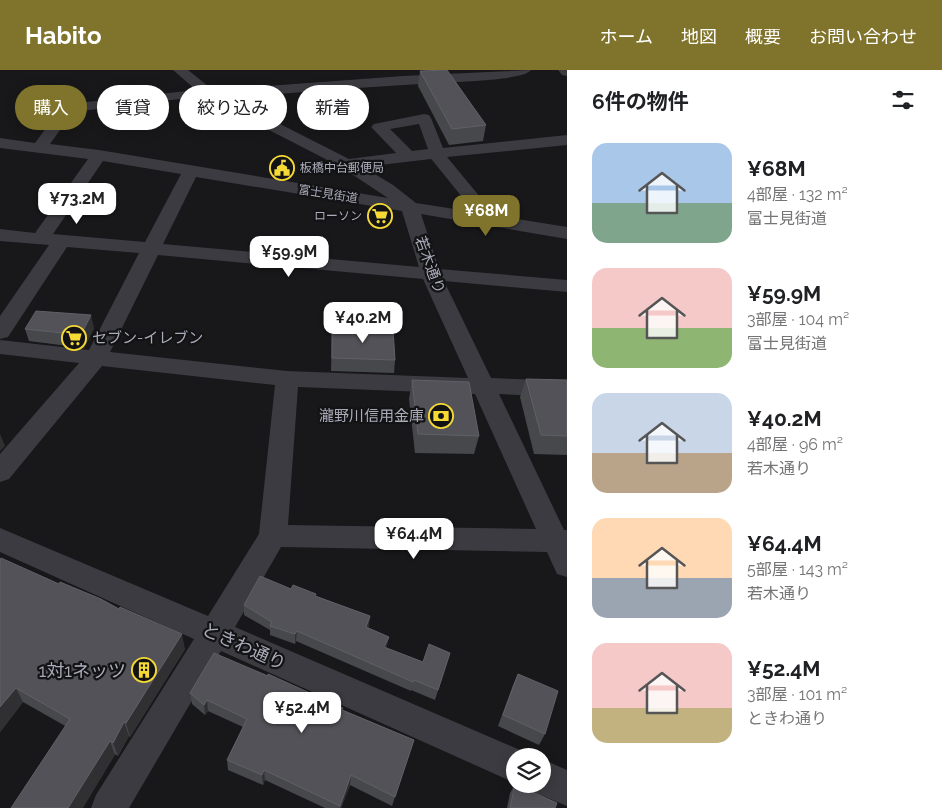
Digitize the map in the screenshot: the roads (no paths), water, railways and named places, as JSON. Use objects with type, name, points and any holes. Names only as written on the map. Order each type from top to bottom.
[{"type":"street","points":[[180,70],[199,85]]},
{"type":"street","points":[[287,89],[318,87],[400,75],[455,74],[489,76],[524,70]]},
{"type":"street","points":[[39,148],[68,108],[179,95]]},
{"type":"street","points":[[408,156],[379,127],[424,118],[439,158],[484,213],[483,219]]},
{"type":"street","points":[[280,130],[347,164],[387,189],[410,207]]},
{"type":"street","points":[[347,164],[567,140]]},
{"type":"street","name":"富士見街道","points":[[0,143],[100,156],[567,233]]},
{"type":"street","points":[[40,239],[100,156]]},
{"type":"street","points":[[0,472],[95,359],[191,171]]},
{"type":"street","name":"若木通り","points":[[410,207],[431,274],[483,386],[563,549]]},
{"type":"street","points":[[0,235],[567,286]]},
{"type":"street","points":[[0,332],[61,241]]},
{"type":"street","points":[[0,347],[287,379],[567,389]]},
{"type":"street","points":[[109,808],[273,536],[287,379]]},
{"type":"street","points":[[273,536],[563,549]]},
{"type":"street","name":"ときわ通り","points":[[0,539],[506,761]]},
{"type":"street","points":[[551,782],[567,788]]},
{"type":"place","name":"板橋中台郵便局","points":[[282,168]]},
{"type":"place","name":"ローソン","points":[[380,216]]},
{"type":"place","name":"セブン-イレブン","points":[[74,338]]},
{"type":"place","name":"瀧野川信用金庫","points":[[441,416]]},
{"type":"place","name":"1対1ネッツ","points":[[144,670]]}]
